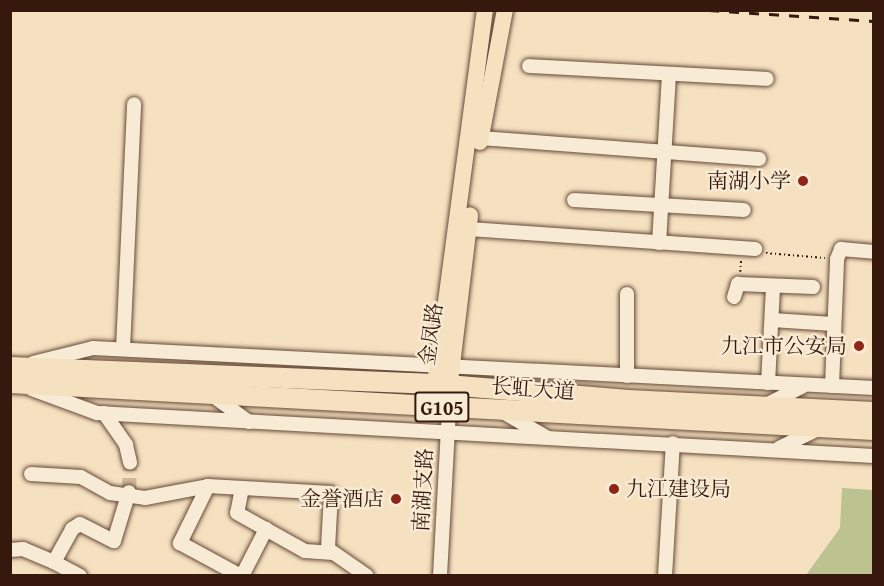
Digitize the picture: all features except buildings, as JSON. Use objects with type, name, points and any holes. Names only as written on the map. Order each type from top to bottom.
[{"type":"highway","name":"长虹大道","points":[[12,375],[208,383],[449,408],[873,430]]},
{"type":"highway","name":"长虹大道","points":[[208,383],[442,375],[763,406],[873,412]]},
{"type":"main road","name":"金凤路","points":[[449,408],[442,375],[485,10]]},
{"type":"main road","name":"金凤路","points":[[442,375],[469,229],[481,138],[505,10]]},
{"type":"street","points":[[530,66],[767,79]]},
{"type":"street","points":[[659,243],[669,74]]},
{"type":"street","points":[[123,349],[134,104]]},
{"type":"street","points":[[481,138],[759,159]]},
{"type":"street","points":[[574,200],[661,207],[744,210]]},
{"type":"street","points":[[469,229],[759,251]]},
{"type":"street","points":[[832,386],[837,259],[841,249],[873,252]]},
{"type":"street","points":[[768,383],[774,285]]},
{"type":"street","points":[[737,290],[774,285],[813,287]]},
{"type":"street","points":[[627,294],[627,376]]},
{"type":"street","points":[[772,320],[833,324]]},
{"type":"street","points":[[12,375],[93,348],[246,355],[442,375],[627,376],[873,388]]},
{"type":"street","points":[[246,355],[208,383],[249,422]]},
{"type":"street","points":[[12,375],[104,413],[448,433],[673,443],[873,456]]},
{"type":"street","points":[[763,406],[805,385]]},
{"type":"street","name":"南湖支路","points":[[440,576],[449,408]]},
{"type":"street","points":[[501,411],[548,438]]},
{"type":"street","points":[[104,413],[126,445],[130,463]]},
{"type":"street","points":[[778,449],[821,427]]},
{"type":"street","points":[[665,576],[673,443]]},
{"type":"street","points":[[31,474],[81,477],[129,495],[164,496],[208,486],[331,493],[328,549],[367,576]]},
{"type":"street","points":[[208,486],[180,543],[242,576],[266,529]]},
{"type":"street","points":[[242,488],[237,513],[305,551],[333,553]]},
{"type":"street","points":[[54,562],[80,524],[114,541],[129,495]]},
{"type":"street","points":[[10,550],[23,549],[80,576]]},
{"type":"path","points":[[737,290],[741,249]]},
{"type":"path","points":[[759,251],[837,259]]},
{"type":"green space","points":[[842,488],[873,490],[873,575],[806,575],[840,528]]},
{"type":"tunnel","points":[[129,492],[130,463]]},
{"type":"railway","points":[[709,10],[874,21]]},
{"type":"place","name":"南湖小学","points":[[803,181]]},
{"type":"place","name":"九江市公安局","points":[[859,346]]},
{"type":"place","name":"九江建设局","points":[[614,489]]},
{"type":"place","name":"金誉酒店","points":[[396,499]]}]
